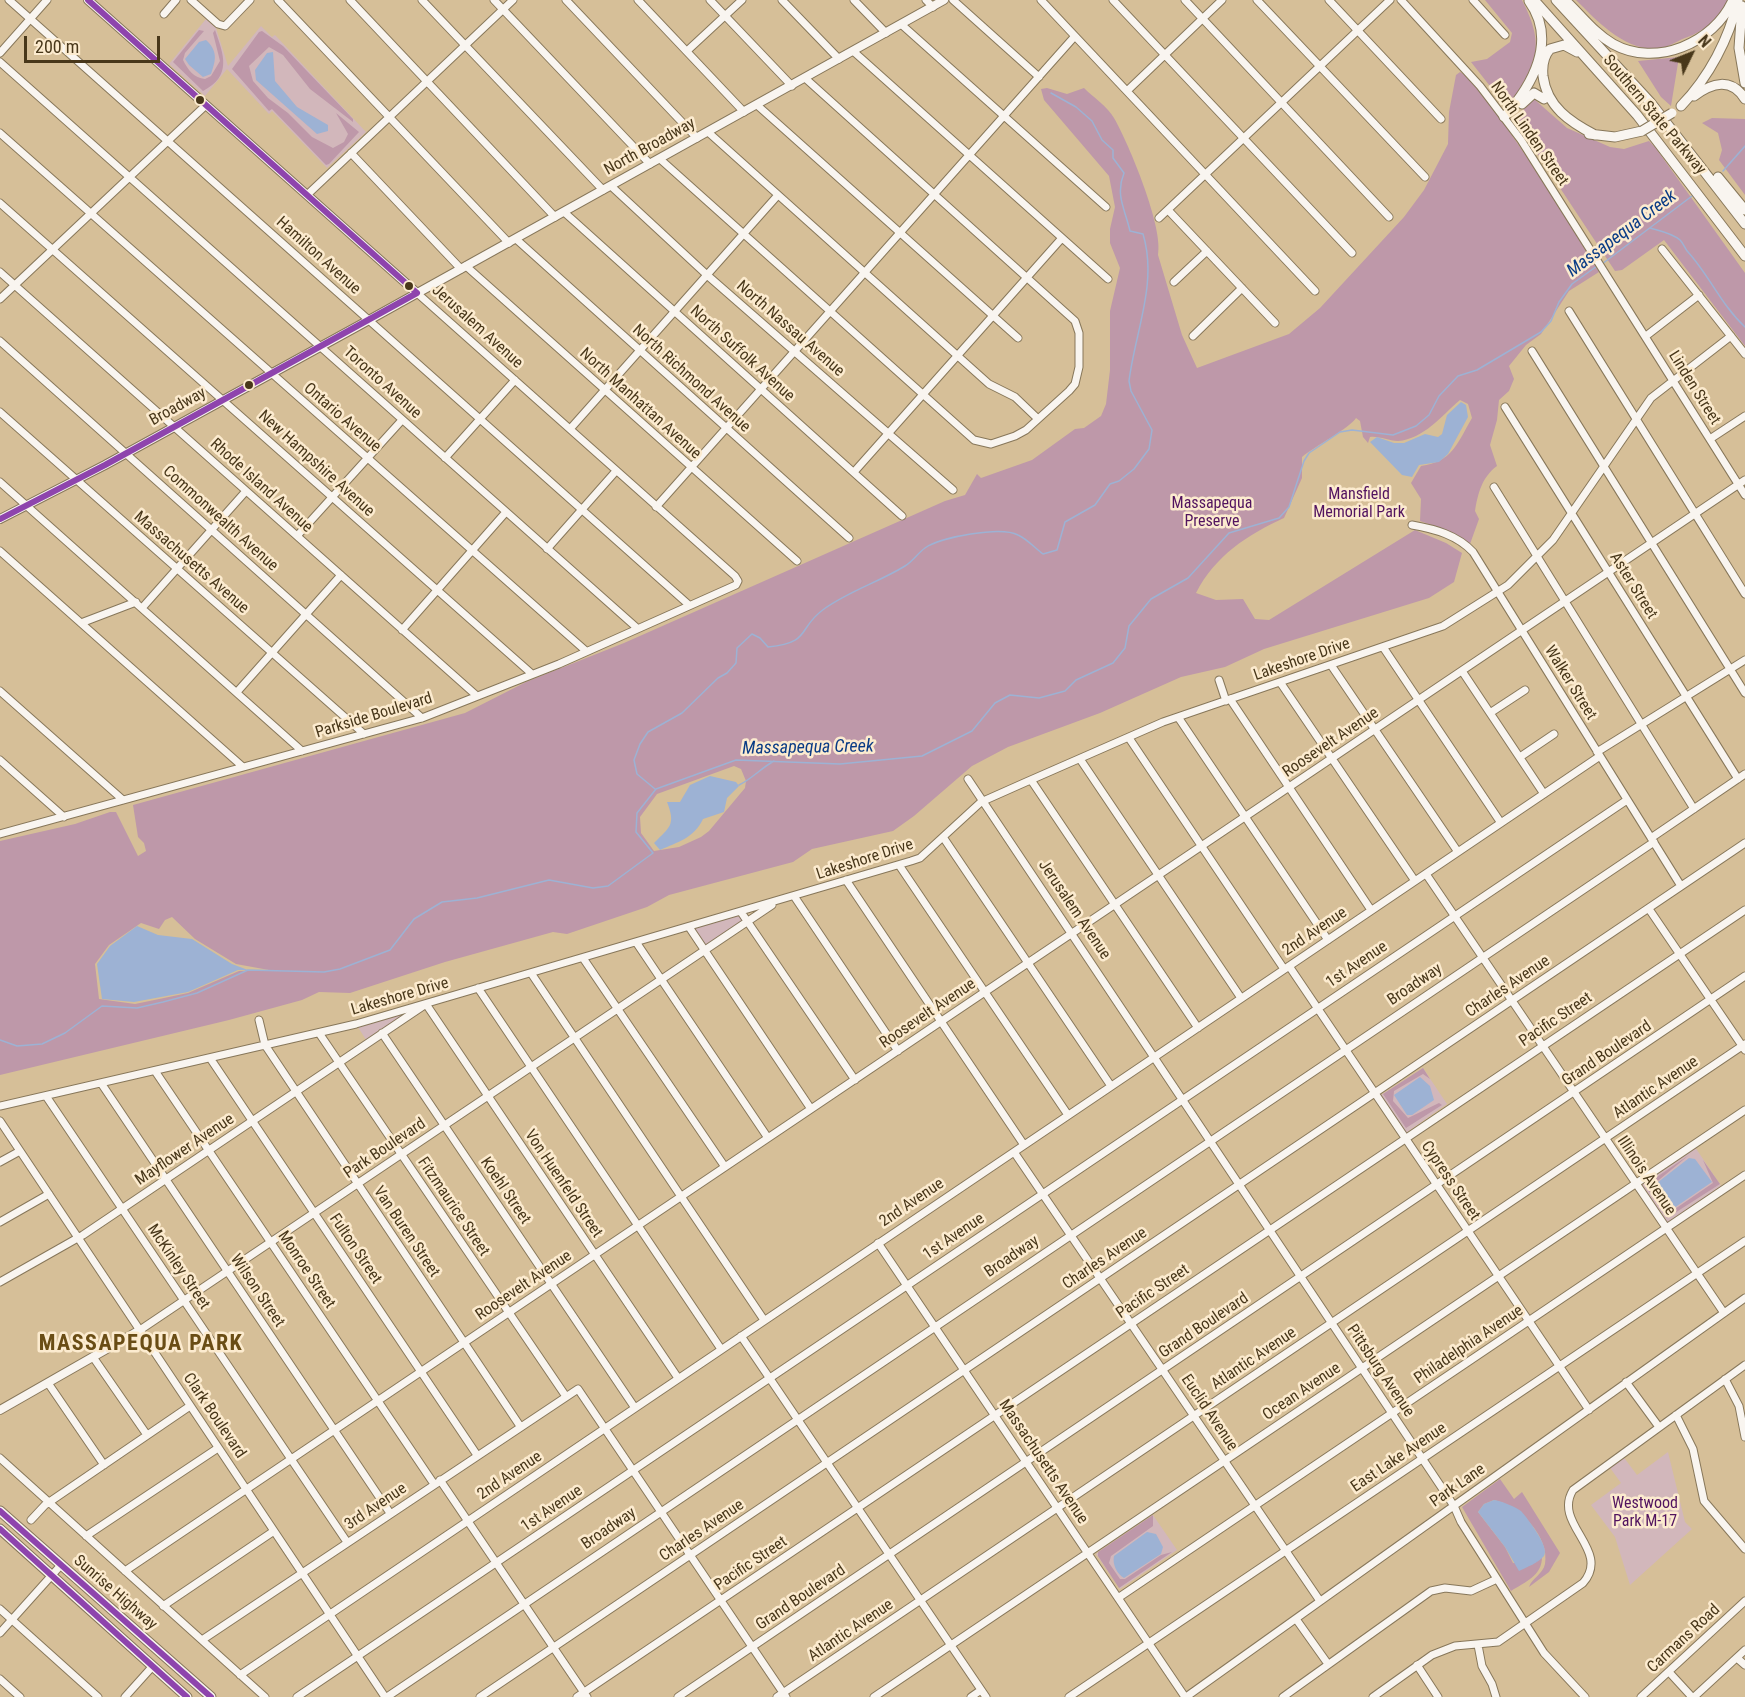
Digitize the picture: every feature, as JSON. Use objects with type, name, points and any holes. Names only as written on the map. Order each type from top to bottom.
[{"type":"highway","points":[[1529,0],[1537,14],[1541,32],[1537,67],[1544,99]]},
{"type":"highway","name":"Southern State Parkway","points":[[1534,0],[1623,99],[1697,190],[1745,256]]},
{"type":"highway","name":"Southern State Parkway","points":[[1556,0],[1675,133],[1745,224]]},
{"type":"highway","points":[[1565,0],[1609,42],[1630,52],[1646,54],[1670,51],[1699,39],[1721,20],[1733,0]]},
{"type":"highway","points":[[1741,0],[1738,37],[1745,83]]},
{"type":"highway","points":[[1681,106],[1717,56],[1741,0]]},
{"type":"highway","points":[[1595,135],[1565,117],[1550,98],[1543,72],[1544,58],[1548,51],[1560,45],[1575,50],[1623,99]]},
{"type":"highway","points":[[1506,119],[1524,93],[1537,67]]},
{"type":"highway","points":[[1506,119],[1529,95],[1536,94],[1544,99],[1564,122],[1580,132],[1615,137],[1642,131],[1672,113],[1707,87],[1718,84],[1734,87],[1745,99]]},
{"type":"highway","points":[[1675,133],[1714,172],[1745,210]]},
{"type":"highway","name":"Sunrise Highway","points":[[0,1511],[211,1697]]},
{"type":"highway","name":"Sunrise Highway","points":[[1,1532],[187,1697]]},
{"type":"main road","name":"Jerusalem Avenue","points":[[88,0],[417,293]]},
{"type":"main road","name":"North Broadway","points":[[369,320],[944,0]]},
{"type":"main road","name":"Broadway","points":[[0,519],[77,480],[369,320]]},
{"type":"main road","name":"Park Boulevard","points":[[0,1410],[140,1330]]},
{"type":"street","name":"Hamilton Avenue","points":[[9,0],[689,605]]},
{"type":"street","points":[[0,53],[47,0]]},
{"type":"street","points":[[164,14],[176,0]]},
{"type":"street","points":[[191,0],[218,24],[225,26],[250,0]]},
{"type":"street","name":"North Richmond Avenue","points":[[278,0],[389,117],[512,241],[849,538]]},
{"type":"street","points":[[350,0],[555,217]]},
{"type":"street","name":"North Nassau Avenue","points":[[423,0],[607,188],[953,490]]},
{"type":"street","points":[[494,0],[650,164]]},
{"type":"street","points":[[307,195],[513,0]]},
{"type":"street","points":[[566,0],[698,138]]},
{"type":"street","points":[[638,0],[744,112]]},
{"type":"street","points":[[710,0],[792,86]]},
{"type":"street","points":[[687,51],[741,0]]},
{"type":"street","points":[[782,0],[839,60]]},
{"type":"street","points":[[854,0],[886,33]]},
{"type":"street","points":[[926,0],[933,7]]},
{"type":"street","points":[[953,0],[1039,77]]},
{"type":"street","points":[[1041,0],[1315,291]]},
{"type":"street","points":[[1113,0],[1352,253]]},
{"type":"street","points":[[1185,0],[1389,217]]},
{"type":"street","points":[[1128,91],[1222,0]]},
{"type":"street","points":[[1257,0],[1425,177]]},
{"type":"street","points":[[1329,0],[1441,119]]},
{"type":"street","points":[[1159,218],[1390,0]]},
{"type":"street","name":"North Linden Street","points":[[1401,0],[1480,86],[1506,119],[1620,295]]},
{"type":"street","points":[[1473,0],[1505,34]]},
{"type":"street","points":[[902,25],[1106,207]]},
{"type":"street","points":[[656,507],[1075,36]]},
{"type":"street","points":[[854,51],[1108,279]]},
{"type":"street","name":"Toronto Avenue","points":[[0,62],[637,628]]},
{"type":"street","points":[[660,159],[974,440],[984,444],[997,443],[1015,436],[1038,419],[1075,384],[1079,360],[1077,324],[805,78]]},
{"type":"street","points":[[0,299],[206,105]]},
{"type":"street","points":[[757,105],[1018,338]]},
{"type":"street","points":[[708,132],[989,384],[1014,397],[1038,419]]},
{"type":"street","name":"Ontario Avenue","points":[[0,133],[586,651]]},
{"type":"street","name":"North Manhattan Avenue","points":[[351,153],[464,268],[797,561]]},
{"type":"street","points":[[570,429],[778,195]]},
{"type":"street","name":"New Hampshire Avenue","points":[[0,203],[532,674]]},
{"type":"street","points":[[1168,210],[1275,323]]},
{"type":"street","name":"North Suffolk Avenue","points":[[564,212],[902,516]]},
{"type":"street","points":[[854,472],[1062,238]]},
{"type":"street","points":[[1662,249],[1745,354]]},
{"type":"street","points":[[1174,282],[1207,251]]},
{"type":"street","name":"Rhode Island Avenue","points":[[0,272],[477,696]]},
{"type":"street","points":[[1193,336],[1242,288]]},
{"type":"street","name":"Jerusalem Avenue","points":[[417,293],[738,580]]},
{"type":"street","name":"Linden Street","points":[[1620,295],[1710,439],[1742,482],[1745,495]]},
{"type":"street","points":[[1646,336],[1699,295]]},
{"type":"street","points":[[1569,311],[1745,594]]},
{"type":"street","name":"Lakeshore Drive","points":[[0,1106],[319,1033],[426,1004],[899,865],[920,858],[983,801],[1178,717],[1443,626],[1498,592],[1553,540],[1651,398],[1731,336]]},
{"type":"street","name":"Commonwealth Avenue","points":[[0,341],[422,717]]},
{"type":"street","points":[[1532,351],[1745,693]]},
{"type":"street","points":[[445,458],[515,380]]},
{"type":"street","name":"Aster Street","points":[[1505,407],[1738,779]]},
{"type":"street","name":"Massachusetts Avenue","points":[[0,412],[364,734]]},
{"type":"street","points":[[1710,439],[1745,416]]},
{"type":"street","points":[[297,536],[402,420]]},
{"type":"street","points":[[547,549],[616,471]]},
{"type":"street","points":[[0,482],[302,751]]},
{"type":"street","name":"Roosevelt Avenue","points":[[125,1571],[1742,482]]},
{"type":"street","points":[[1494,487],[1694,809]]},
{"type":"street","points":[[81,623],[139,605],[176,569],[246,491]]},
{"type":"street","points":[[402,630],[506,512]]},
{"type":"street","name":"Walker Street","points":[[1412,525],[1429,528],[1462,542],[1473,552],[1682,886]]},
{"type":"street","points":[[0,551],[243,767]]},
{"type":"street","points":[[237,692],[340,575]]},
{"type":"street","name":"Parkside Boulevard","points":[[1,833],[422,717],[532,674],[734,587],[738,580]]},
{"type":"street","points":[[1383,647],[1501,823]]},
{"type":"street","name":"2nd Avenue","points":[[240,1675],[1544,794],[1642,724],[1745,660]]},
{"type":"street","points":[[1331,665],[1458,852]]},
{"type":"street","points":[[1462,671],[1544,794]]},
{"type":"street","points":[[1219,680],[1228,700],[1371,910]]},
{"type":"street","points":[[1280,682],[1414,881]]},
{"type":"street","points":[[0,690],[123,800]]},
{"type":"street","points":[[1490,713],[1525,690]]},
{"type":"street","points":[[1178,717],[1328,940]]},
{"type":"street","points":[[1520,757],[1554,734]]},
{"type":"street","name":"Cypress Street","points":[[1129,738],[1202,846],[1318,1008],[1589,1410]]},
{"type":"street","points":[[1080,759],[1241,998]]},
{"type":"street","points":[[0,760],[64,817]]},
{"type":"street","name":"Broadway","points":[[386,1697],[1482,958],[1745,774]]},
{"type":"street","name":"Jerusalem Avenue","points":[[968,779],[1154,1057]]},
{"type":"street","points":[[1031,780],[1198,1028]]},
{"type":"street","name":"1st Avenue","points":[[297,1697],[1627,800]]},
{"type":"street","points":[[943,837],[1111,1086]]},
{"type":"street","name":"Charles Avenue","points":[[480,1697],[1745,843]]},
{"type":"street","points":[[899,865],[1068,1115]]},
{"type":"street","name":"Illinois Avenue","points":[[1426,874],[1724,1313]]},
{"type":"street","points":[[846,880],[1024,1145]]},
{"type":"street","points":[[794,896],[898,1051]]},
{"type":"street","name":"Park Boulevard","points":[[140,1330],[272,1244],[779,900]]},
{"type":"street","points":[[1648,909],[1744,1047]]},
{"type":"street","name":"Pacific Street","points":[[583,1696],[994,1415],[1745,910]]},
{"type":"street","points":[[741,912],[855,1080]]},
{"type":"street","points":[[689,927],[811,1109]]},
{"type":"street","points":[[636,942],[768,1138]]},
{"type":"street","points":[[583,958],[725,1167]]},
{"type":"street","points":[[531,973],[764,1320]]},
{"type":"street","name":"Grand Boulevard","points":[[678,1697],[1745,976]]},
{"type":"street","points":[[478,988],[721,1349]]},
{"type":"street","points":[[382,1033],[426,1004]]},
{"type":"street","name":"Von Huenfeld Street","points":[[426,1004],[678,1378]]},
{"type":"street","name":"Van Buren Street","points":[[259,1020],[265,1045],[295,1092],[520,1426]]},
{"type":"street","name":"Fitzmaurice Street","points":[[319,1033],[565,1395]]},
{"type":"street","name":"Mayflower Avenue","points":[[0,1282],[78,1238],[382,1033]]},
{"type":"street","name":"Koehl Street","points":[[382,1033],[634,1408]]},
{"type":"street","name":"Atlantic Avenue","points":[[782,1696],[920,1600],[1744,1047]]},
{"type":"street","name":"Pittsburg Avenue","points":[[1154,1057],[1423,1458],[1524,1624],[1544,1653],[1579,1695]]},
{"type":"street","name":"Fulton Street","points":[[210,1058],[477,1455]]},
{"type":"street","name":"Monroe Street","points":[[155,1071],[378,1401],[468,1521],[553,1647],[583,1696]]},
{"type":"street","name":"Wilson Street","points":[[101,1083],[390,1513]]},
{"type":"street","name":"McKinley Street","points":[[46,1096],[347,1542]]},
{"type":"street","name":"Ocean Avenue","points":[[874,1697],[1745,1110]]},
{"type":"street","name":"Clark Boulevard","points":[[0,1121],[386,1697]]},
{"type":"street","points":[[0,1162],[20,1151]]},
{"type":"street","name":"Euclid Avenue","points":[[1014,1152],[1320,1601]]},
{"type":"street","name":"Philadelphia Avenue","points":[[1118,1598],[1745,1175]]},
{"type":"street","points":[[0,1222],[49,1194]]},
{"type":"street","name":"East Lake Avenue","points":[[1069,1697],[1745,1241]]},
{"type":"street","name":"Massachusetts Avenue","points":[[878,1243],[1186,1697]]},
{"type":"street","name":"Park Lane","points":[[1186,1697],[1745,1298]]},
{"type":"street","points":[[741,1336],[983,1694],[971,1697]]},
{"type":"street","points":[[93,1357],[147,1435]]},
{"type":"street","points":[[1373,1697],[1417,1665],[1446,1649],[1498,1642],[1583,1582],[1590,1571],[1590,1552],[1568,1514],[1568,1501],[1573,1490],[1745,1365]]},
{"type":"street","points":[[1725,1379],[1739,1406],[1745,1437]]},
{"type":"street","points":[[1626,1382],[1659,1427]]},
{"type":"street","points":[[48,1383],[104,1465]]},
{"type":"street","points":[[565,1395],[578,1389],[721,1600],[782,1696]]},
{"type":"street","name":"3rd Avenue","points":[[202,1640],[565,1395]]},
{"type":"street","points":[[31,1520],[49,1502],[190,1406]]},
{"type":"street","points":[[1676,1415],[1693,1449],[1704,1501],[1745,1549]]},
{"type":"street","points":[[86,1536],[218,1448]]},
{"type":"street","points":[[0,1458],[265,1697]]},
{"type":"street","points":[[164,1606],[274,1531]]},
{"type":"street","points":[[0,1633],[61,1565]]},
{"type":"street","points":[[1283,1697],[1431,1591],[1444,1588],[1471,1591],[1497,1579]]},
{"type":"street","name":"Carmans Road","points":[[1641,1697],[1745,1601]]},
{"type":"street","points":[[0,1609],[98,1697]]},
{"type":"street","points":[[1296,1618],[1328,1664]]},
{"type":"street","points":[[1478,1645],[1482,1666],[1496,1697]]},
{"type":"street","points":[[1669,1672],[1693,1697],[1745,1650]]},
{"type":"street","points":[[1737,1658],[1745,1665]]},
{"type":"street","points":[[1417,1665],[1437,1697]]},
{"type":"street","points":[[125,1697],[152,1667]]},
{"type":"street","points":[[0,1679],[20,1697]]},
{"type":"green space","points":[[1485,0],[1522,0],[1534,32],[1536,45],[1531,68],[1508,109],[1471,62],[1487,59],[1510,42],[1512,33]]},
{"type":"green space","points":[[1576,0],[1730,0],[1716,19],[1705,28],[1666,47],[1654,49],[1631,44],[1621,39]]},
{"type":"green space","points":[[206,19],[216,28],[228,66],[261,26],[272,37],[275,35],[366,132],[327,168],[272,111],[269,114],[227,69],[205,96],[169,64]]},
{"type":"green space","points":[[199,30],[204,31],[185,53],[183,60],[189,70],[201,78],[211,76],[220,61],[213,33],[215,30],[223,56],[222,72],[218,79],[203,91],[173,62]]},
{"type":"green space","points":[[262,31],[283,46],[353,119],[353,122],[310,89],[283,55],[269,47],[249,66],[253,81],[268,98],[288,113],[312,137],[333,148],[344,142],[348,134],[336,113],[359,132],[329,164],[326,165],[272,109],[269,111],[232,69]]},
{"type":"green space","points":[[1679,57],[1671,106],[1661,97],[1638,61]]},
{"type":"green space","name":"Massapequa Preserve","points":[[1460,72],[1467,77],[1485,96],[1541,179],[1599,272],[1569,291],[1541,334],[1526,345],[1509,366],[1514,379],[1509,391],[1499,400],[1497,420],[1490,445],[1497,466],[1484,480],[1479,492],[1475,511],[1479,519],[1470,544],[1446,530],[1420,521],[1421,499],[1411,483],[1421,466],[1447,456],[1462,436],[1472,418],[1468,404],[1460,400],[1432,426],[1416,436],[1398,441],[1370,437],[1368,443],[1363,437],[1360,421],[1356,418],[1347,427],[1302,457],[1302,478],[1284,518],[1245,539],[1222,557],[1196,593],[1216,600],[1243,599],[1255,619],[1269,620],[1415,530],[1446,543],[1462,553],[1454,582],[1429,598],[1264,649],[1225,667],[1181,677],[1100,713],[1008,747],[972,766],[893,831],[812,849],[793,862],[669,895],[647,907],[567,934],[553,932],[445,962],[350,993],[319,992],[302,1000],[229,1020],[0,1075],[0,841],[116,812],[138,856],[146,851],[144,843],[138,837],[133,805],[465,713],[526,682],[624,643],[945,501],[965,495],[977,474],[981,478],[1032,460],[1075,429],[1084,428],[1101,416],[1106,404],[1110,370],[1110,311],[1120,268],[1110,243],[1110,229],[1115,207],[1109,176],[1044,100],[1041,89],[1047,88],[1067,94],[1084,88],[1114,118],[1151,207],[1156,226],[1158,255],[1182,335],[1197,368],[1289,334],[1320,308],[1404,217],[1424,190],[1448,144],[1449,112],[1456,75]],"holes":[[[734,766],[741,769],[746,781],[745,788],[709,831],[679,847],[654,851],[641,833],[640,817],[657,794]],[[172,917],[195,939],[236,964],[269,970],[239,971],[188,993],[135,1004],[99,999],[95,964],[109,945],[141,923],[159,929],[165,920]]]},
{"type":"green space","points":[[1534,99],[1567,128],[1610,147],[1624,149],[1649,141],[1655,147],[1745,273],[1745,346],[1664,240],[1622,270],[1615,271],[1517,123],[1517,116]]},
{"type":"green space","points":[[1712,118],[1745,119],[1745,195],[1719,160],[1722,150],[1718,133],[1702,123]]},
{"type":"green space","points":[[741,912],[748,922],[705,951],[689,927]]},
{"type":"green space","points":[[426,1004],[368,1043],[356,1024]]},
{"type":"green space","points":[[1423,1068],[1447,1104],[1406,1133],[1381,1095]]},
{"type":"green space","points":[[1423,1068],[1430,1079],[1423,1074],[1394,1091],[1393,1101],[1408,1118],[1439,1103],[1442,1105],[1406,1128],[1383,1094]]},
{"type":"green space","points":[[1695,1147],[1721,1186],[1667,1223],[1641,1183]]},
{"type":"green space","points":[[1689,1155],[1654,1184],[1668,1209],[1672,1211],[1713,1183],[1703,1160],[1720,1184],[1667,1218],[1645,1185]]},
{"type":"green space","name":"Westwood Park M-17","points":[[1668,1452],[1685,1522],[1692,1529],[1630,1585],[1615,1537],[1591,1505],[1621,1483],[1608,1465],[1622,1455],[1637,1475]]},
{"type":"green space","points":[[1500,1479],[1514,1499],[1522,1492],[1560,1553],[1549,1572],[1529,1587],[1545,1564],[1543,1543],[1538,1533],[1523,1516],[1504,1503],[1494,1500],[1484,1504],[1478,1512],[1505,1547],[1513,1563],[1534,1563],[1542,1557],[1536,1574],[1511,1591],[1462,1507]]},
{"type":"green space","points":[[1153,1515],[1177,1550],[1120,1589],[1096,1554]]},
{"type":"green space","points":[[1153,1515],[1153,1526],[1111,1556],[1109,1563],[1120,1579],[1125,1579],[1161,1555],[1172,1552],[1119,1588],[1098,1556],[1098,1552]]},
{"type":"water","points":[[206,40],[213,48],[215,60],[211,74],[203,77],[185,59],[199,42]]},
{"type":"water","points":[[273,52],[275,81],[297,107],[328,125],[328,131],[317,134],[256,80],[255,70],[267,53]]},
{"type":"water","points":[[1461,402],[1466,405],[1468,417],[1448,454],[1439,462],[1419,465],[1412,477],[1402,475],[1370,442],[1377,437],[1394,443],[1404,443],[1425,434],[1438,437],[1442,434],[1447,415]]},
{"type":"water","points":[[710,776],[736,782],[739,786],[727,798],[724,812],[703,819],[690,835],[660,850],[654,843],[670,825],[671,816],[667,802],[680,802],[690,785]]},
{"type":"water","points":[[137,926],[158,935],[192,939],[232,964],[248,970],[238,970],[188,992],[134,1002],[102,999],[97,964],[110,946]]},
{"type":"water","points":[[1420,1077],[1430,1086],[1434,1100],[1412,1115],[1407,1115],[1394,1095]]},
{"type":"water","points":[[1689,1158],[1695,1159],[1712,1182],[1674,1208],[1668,1207],[1657,1183]]},
{"type":"water","points":[[1494,1500],[1519,1509],[1528,1520],[1544,1546],[1544,1556],[1539,1561],[1519,1571],[1505,1547],[1478,1512],[1484,1504]]},
{"type":"water","points":[[1147,1532],[1156,1534],[1163,1547],[1161,1554],[1124,1578],[1116,1568],[1114,1556]]},
{"type":"waterway","points":[[655,789],[637,774],[634,760],[640,744],[648,732],[682,713],[718,678],[727,673],[736,663],[737,648],[752,634],[760,638],[768,647],[792,642],[824,609],[905,566],[925,548],[943,540],[985,532],[1010,533],[1025,539],[1043,554],[1057,550],[1065,522],[1095,505],[1110,484],[1119,481],[1134,469],[1149,449],[1152,430],[1131,391],[1129,381],[1147,289],[1147,252],[1143,234],[1130,231],[1120,188],[1124,173],[1113,158],[1113,150],[1102,140],[1092,121],[1076,107],[1051,93]]},
{"type":"waterway","name":"Massapequa Creek","points":[[1723,171],[1745,146]]},
{"type":"waterway","name":"Massapequa Creek","points":[[1602,264],[1692,196]]},
{"type":"waterway","points":[[1650,228],[1670,234],[1680,240],[1729,310],[1745,327]]},
{"type":"waterway","name":"Massapequa Creek","points":[[0,1040],[17,1046],[42,1044],[65,1033],[102,1006],[137,1008],[163,1002],[197,993],[248,970],[324,972],[340,969],[390,950],[414,919],[442,902],[477,898],[549,880],[593,888],[608,886],[653,853],[636,832],[637,813],[656,789],[736,760],[840,764],[922,756],[972,731],[995,703],[1010,695],[1039,698],[1065,691],[1076,680],[1113,663],[1125,648],[1129,626],[1151,599],[1188,578],[1229,533],[1279,518],[1289,507],[1304,461],[1309,453],[1340,432],[1352,430],[1393,435],[1416,426],[1429,415],[1439,396],[1458,376],[1477,370],[1541,332],[1551,321],[1559,302],[1572,284],[1597,266]]},
{"type":"waterway","points":[[739,785],[774,761]]},
{"type":"transit line","points":[[88,0],[417,293]]},
{"type":"transit line","points":[[0,519],[105,465],[417,293]]},
{"type":"transit line","points":[[0,1511],[211,1697]]},
{"type":"transit line","points":[[0,1529],[187,1697]]},
{"type":"district","name":"MASSAPEQUA PARK","points":[[141,1344]]},
{"type":"park label","name":"Mansfield Memorial Park","points":[[1359,504]]}]
